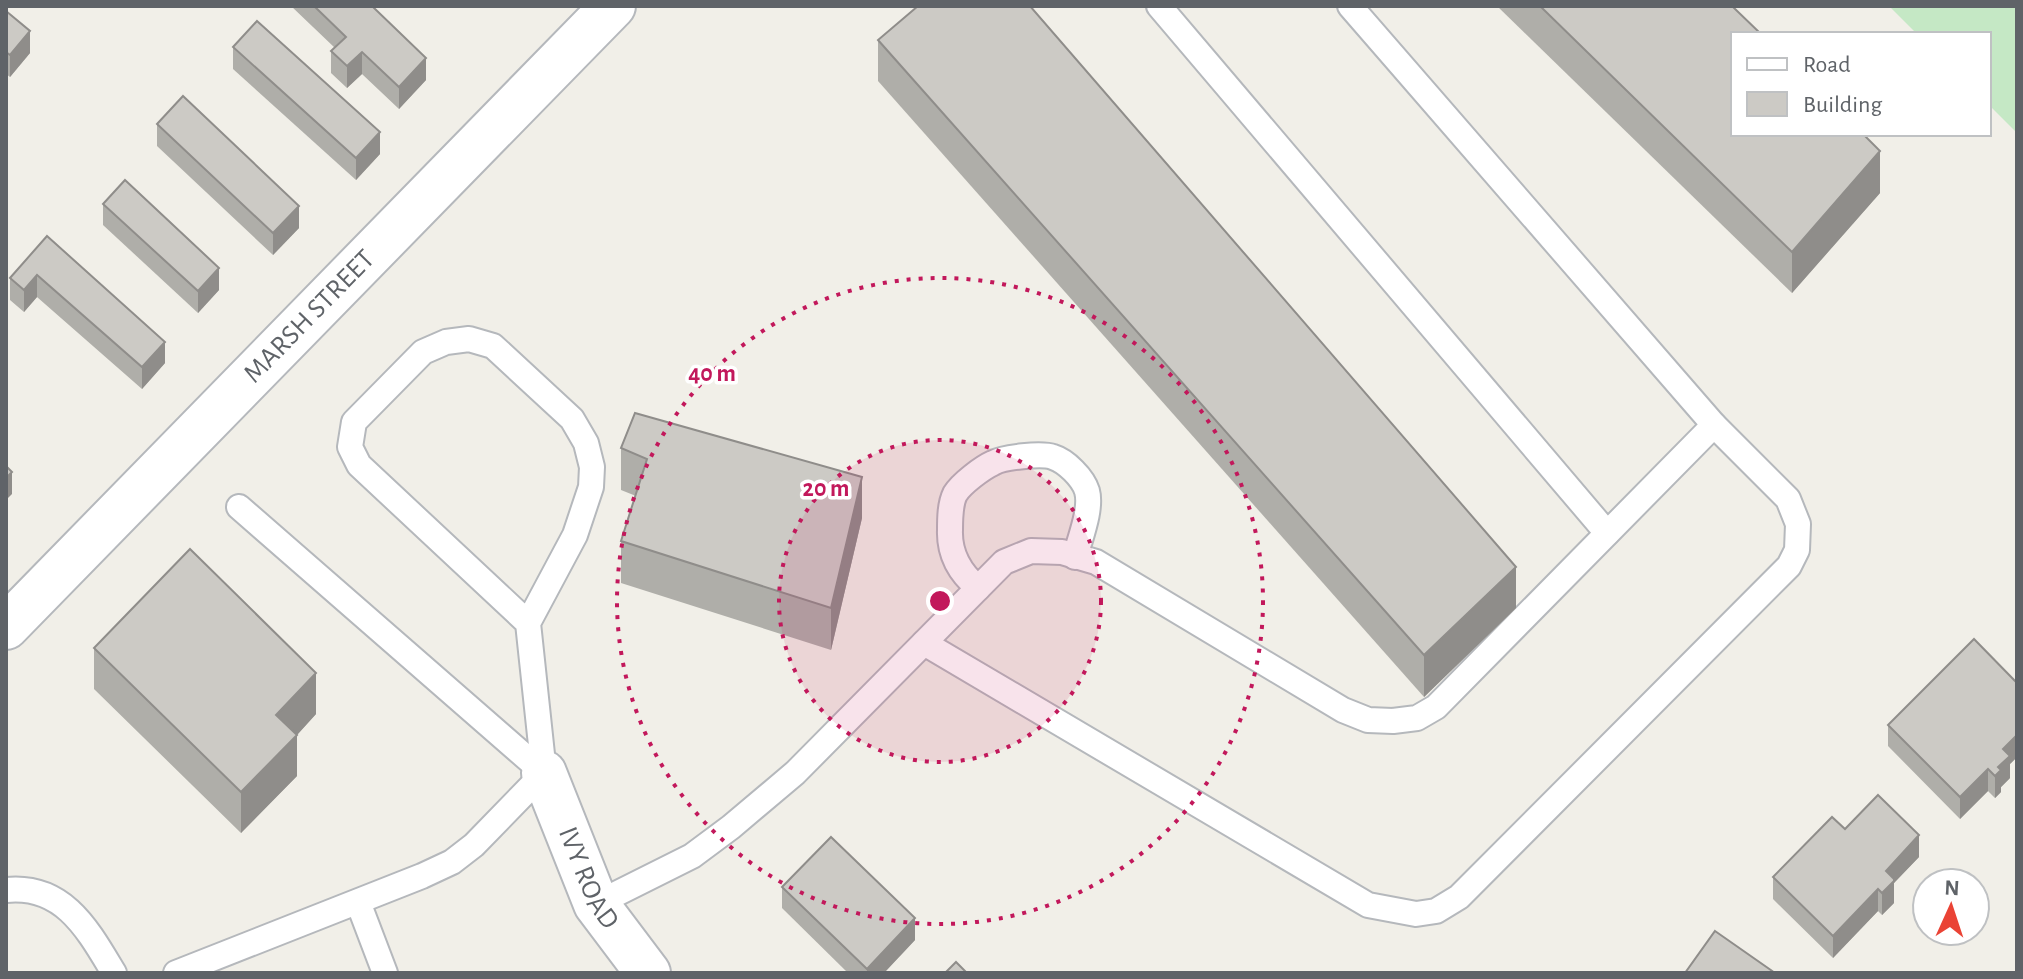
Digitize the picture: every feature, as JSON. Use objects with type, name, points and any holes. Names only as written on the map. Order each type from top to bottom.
[{"type":"street","name":"MARSH STREET","points":[[6,627],[613,6]]},
{"type":"street","name":"IVY ROAD","points":[[544,773],[596,904],[648,973]]},
{"type":"lane","points":[[1159,6],[1607,533]]},
{"type":"lane","points":[[924,643],[1368,905],[1416,914],[1436,911],[1459,897],[1789,566],[1797,550],[1798,524],[1788,499],[1714,425],[1350,6]]},
{"type":"lane","points":[[528,623],[359,465],[350,447],[354,422],[369,405],[423,352],[446,342],[469,339],[493,346],[572,419],[586,443],[592,467],[591,487],[575,535],[528,623],[544,773]]},
{"type":"lane","points":[[596,904],[692,856],[731,827],[795,773],[1004,562],[1031,551],[1062,552],[1096,562],[1343,710],[1368,720],[1417,718],[1436,707],[1714,425]]},
{"type":"lane","points":[[978,588],[965,578],[954,561],[949,538],[950,517],[956,494],[970,478],[994,462],[1023,456],[1053,457],[1076,471],[1087,491],[1087,514],[1075,557]]},
{"type":"lane","points":[[239,507],[544,773]]},
{"type":"lane","points":[[176,973],[452,862],[474,845],[544,773]]},
{"type":"lane","points":[[6,890],[44,893],[67,908],[87,928],[114,973]]},
{"type":"lane","points":[[358,902],[385,973]]},
{"type":"green space","points":[[1889,6],[2017,6],[2017,133],[1991,107],[1991,32],[1915,32]]},
{"type":"building","points":[[314,6],[372,6],[426,58],[399,87],[362,52],[347,66],[331,51],[346,37]]},
{"type":"building","points":[[918,6],[1030,6],[1516,567],[1424,655],[878,40]]},
{"type":"building","points":[[1540,6],[1732,6],[1759,32],[1731,32],[1731,136],[1865,136],[1880,151],[1792,252]]},
{"type":"building","points":[[6,11],[30,31],[10,55],[6,52]]},
{"type":"building","points":[[257,21],[380,132],[356,158],[233,47]]},
{"type":"building","points":[[183,96],[299,206],[273,233],[157,124]]},
{"type":"building","points":[[125,180],[219,268],[198,291],[103,204]]},
{"type":"building","points":[[47,236],[165,342],[142,367],[37,275],[24,290],[10,278]]},
{"type":"building","points":[[635,413],[862,477],[831,608],[621,541],[647,459],[621,448]]},
{"type":"building","points":[[190,549],[316,673],[276,715],[297,735],[241,792],[94,648]]},
{"type":"building","points":[[1974,639],[2017,683],[2017,735],[2003,749],[2010,756],[1998,767],[2001,770],[1995,776],[1988,769],[1960,797],[1888,725]]},
{"type":"building","points":[[1878,795],[1919,835],[1886,871],[1894,881],[1882,893],[1878,889],[1833,936],[1773,877],[1832,817],[1845,829]]},
{"type":"building","points":[[831,837],[915,918],[867,969],[782,887]]},
{"type":"building","points":[[1715,931],[1775,973],[1685,973]]},
{"type":"building","points":[[956,962],[967,973],[945,973]]}]
